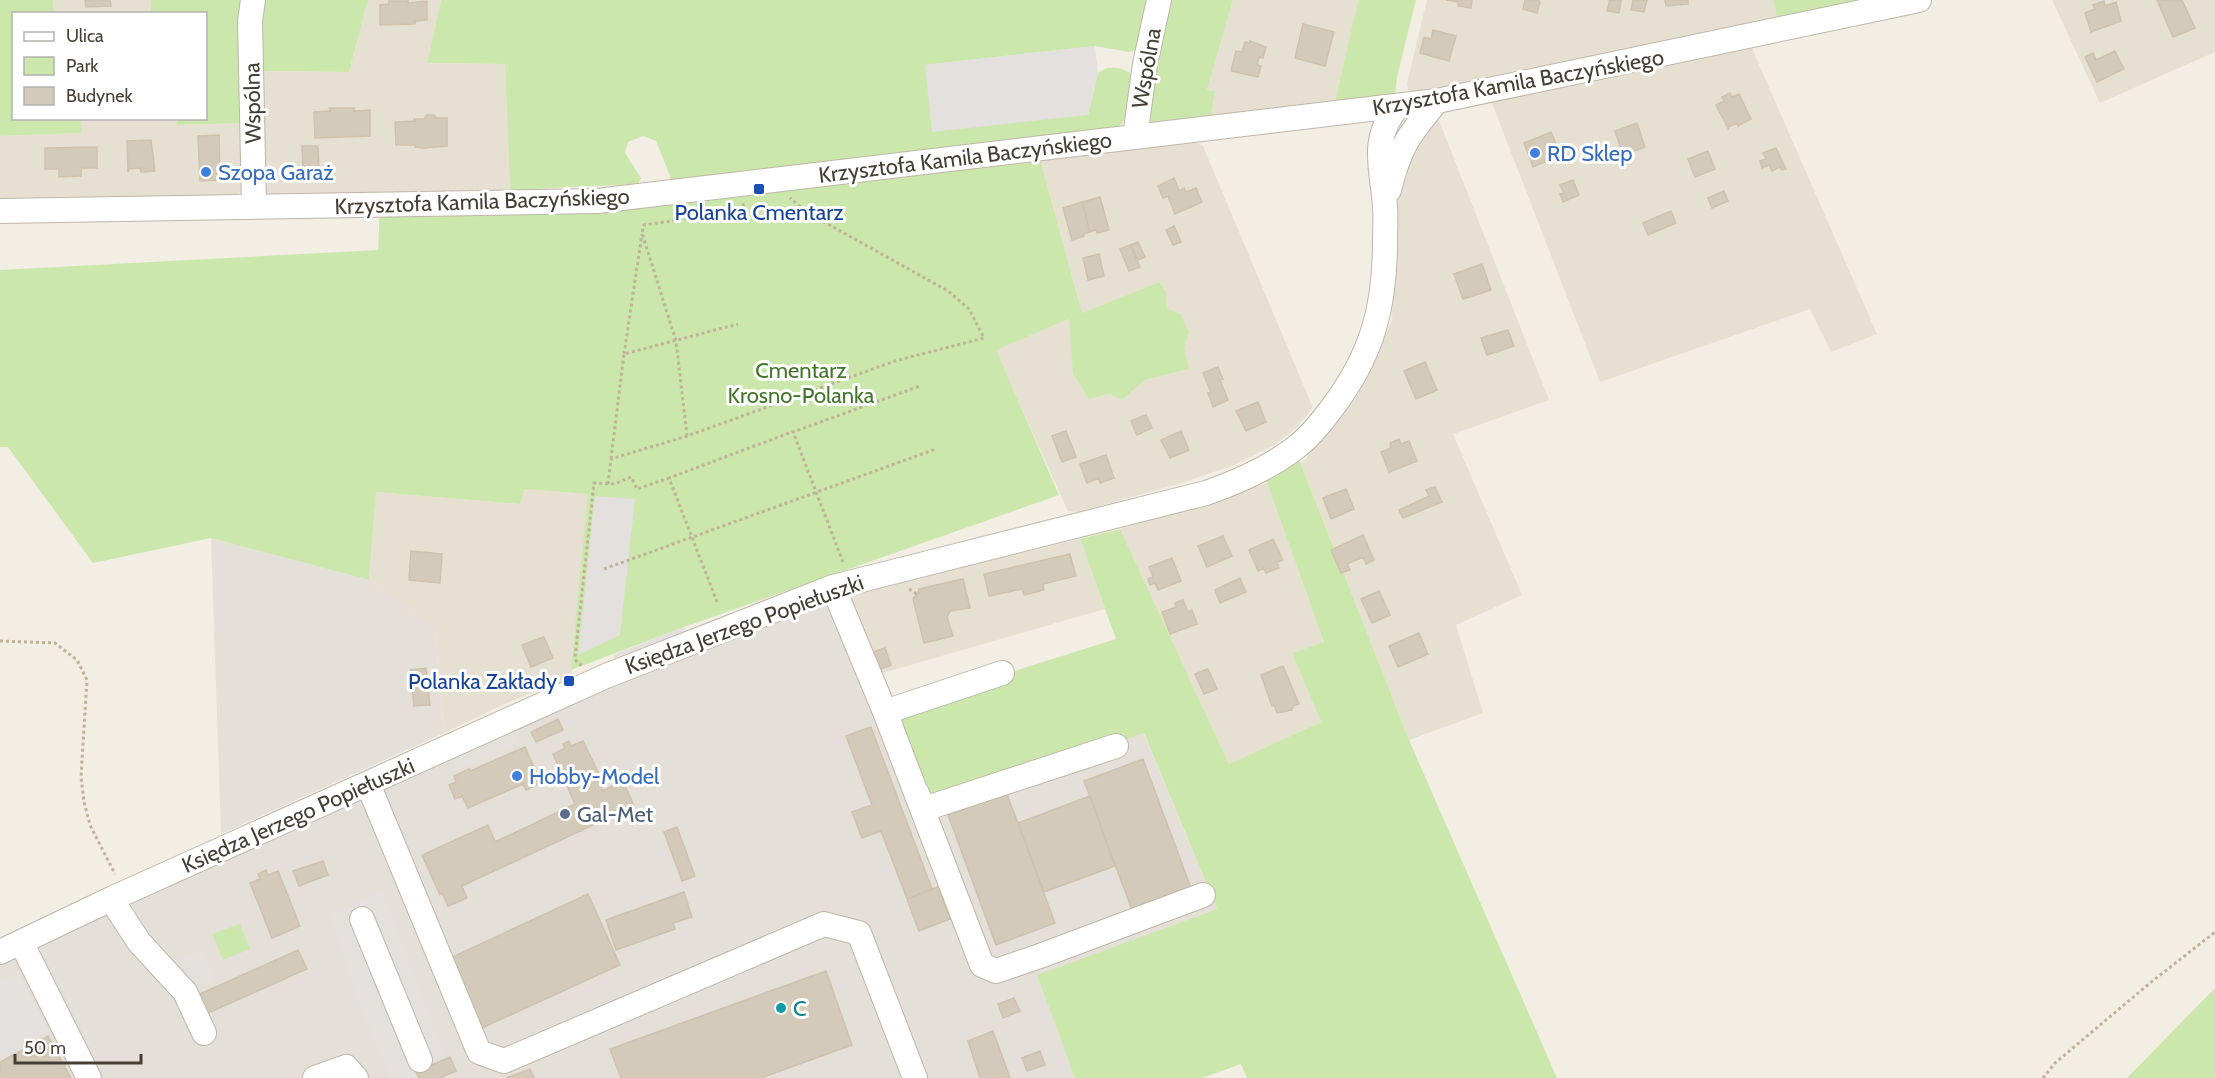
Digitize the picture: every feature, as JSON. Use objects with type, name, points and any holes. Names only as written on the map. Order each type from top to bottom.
[{"type":"street","name":"Wspólna","points":[[253,0],[250,21],[254,206]]},
{"type":"street","name":"Wspólna","points":[[1135,137],[1145,64],[1159,0]]},
{"type":"street","name":"Krzysztofa Kamila Baczyńskiego","points":[[0,211],[597,201],[1437,102],[1919,0]]},
{"type":"street","name":"Księdza Jerzego Popiełuszki","points":[[1385,207],[1396,162],[1417,124],[1437,102]]},
{"type":"street","points":[[1354,112],[1375,121],[1381,131],[1398,106]]},
{"type":"street","points":[[1398,106],[1403,120],[1404,146]]},
{"type":"street","name":"Księdza Jerzego Popiełuszki","points":[[10,947],[117,896],[606,676],[833,587],[1206,493],[1236,483],[1262,470],[1295,448],[1320,424],[1340,398],[1364,358],[1379,317],[1384,285],[1385,207],[1380,172],[1381,131]]},
{"type":"street","points":[[833,587],[924,809],[1116,746]]},
{"type":"street","points":[[885,712],[1002,673]]},
{"type":"street","points":[[885,712],[982,965],[996,970],[1040,956],[1203,895]]},
{"type":"street","points":[[368,784],[479,1052],[504,1061],[824,924],[859,933],[915,1078]]},
{"type":"street","points":[[117,896],[139,942],[185,992],[204,1033]]},
{"type":"street","points":[[362,919],[420,1060]]},
{"type":"street","points":[[10,947],[89,1078]]},
{"type":"street","points":[[315,1078],[346,1067],[356,1078]]},
{"type":"path","points":[[611,459],[687,436],[895,361],[984,338],[969,309],[948,291],[808,213],[785,193]]},
{"type":"path","points":[[608,484],[624,354],[644,225],[733,212],[751,200]]},
{"type":"path","points":[[642,233],[676,341],[687,436]]},
{"type":"path","points":[[624,354],[738,324]]},
{"type":"path","points":[[583,665],[577,663],[575,657],[594,483],[608,484],[631,477],[637,489],[920,386]]},
{"type":"path","points":[[793,432],[843,562]]},
{"type":"path","points":[[604,569],[936,449]]},
{"type":"path","points":[[669,478],[717,602]]},
{"type":"path","points":[[911,590],[918,595]]},
{"type":"path","points":[[0,641],[55,643],[77,660],[87,680],[81,777],[84,802],[90,825],[117,896]]},
{"type":"path","points":[[2043,1078],[2063,1056],[2215,932]]},
{"type":"shaded area","points":[[53,0],[151,0],[151,12],[54,12]]},
{"type":"shaded area","points":[[368,0],[441,0],[427,63],[505,64],[510,190],[265,195],[262,71],[349,72]]},
{"type":"shaded area","points":[[1233,0],[1358,0],[1334,106],[1211,118],[1215,91],[1207,90]]},
{"type":"shaded area","points":[[1427,0],[1773,0],[1778,21],[1418,95],[1408,90],[1407,83]]},
{"type":"shaded area","points":[[2052,0],[2215,0],[2215,52],[2100,103]]},
{"type":"shaded area","points":[[1750,44],[1877,334],[1831,352],[1810,309],[1600,382],[1490,98]]},
{"type":"shaded area","points":[[1095,46],[1098,73],[1088,115],[932,132],[925,65]]},
{"type":"shaded area","points":[[1438,118],[1549,400],[1453,434],[1522,595],[1456,625],[1483,713],[1409,740],[1301,464],[1358,394],[1392,320],[1398,195],[1415,144]]},
{"type":"shaded area","points":[[80,120],[177,120],[178,125],[242,123],[243,189],[236,197],[0,203],[0,136],[80,133]]},
{"type":"shaded area","points":[[1195,141],[1203,146],[1313,408],[1296,428],[1274,445],[1234,465],[1182,483],[1078,512],[1068,511],[995,350],[1069,319],[1072,342],[1089,399],[1110,394],[1122,400],[1145,380],[1189,369],[1167,309],[1166,292],[1159,282],[1082,313],[1040,159]]},
{"type":"shaded area","points":[[1267,483],[1324,642],[1292,653],[1321,722],[1229,764],[1120,529]]},
{"type":"shaded area","points":[[525,489],[589,494],[571,677],[502,705],[444,733],[435,629],[369,580],[376,492],[520,504]]},
{"type":"shaded area","points":[[595,496],[635,499],[620,635],[578,655]]},
{"type":"shaded area","points":[[211,538],[369,580],[435,629],[444,733],[221,834]]},
{"type":"shaded area","points":[[1080,539],[1105,609],[879,674],[852,600],[856,592]]},
{"type":"shaded area","points":[[833,587],[924,808],[1143,732],[1217,909],[1038,975],[1075,1078],[0,1078],[0,952]]},
{"type":"shaded area","points":[[684,627],[688,637],[617,666],[613,655]]},
{"type":"shaded area","points":[[511,728],[518,743],[452,773],[446,758]]},
{"type":"shaded area","points":[[382,890],[445,1058],[414,1070],[416,1078],[392,1078],[361,1009],[331,914]]},
{"type":"shaded area","points":[[202,950],[214,979],[188,990],[167,963]]},
{"type":"shaded area","points":[[16,973],[50,1032],[0,1059],[0,981]]},
{"type":"green space","points":[[0,0],[53,0],[54,12],[12,12],[12,120],[80,120],[81,133],[0,136]]},
{"type":"green space","points":[[151,0],[243,0],[242,123],[177,125],[177,120],[207,120],[207,12],[151,12]]},
{"type":"green space","points":[[263,0],[368,0],[349,72],[262,71]]},
{"type":"green space","points":[[441,0],[1152,0],[1137,50],[1129,52],[1095,46],[925,65],[1088,115],[1098,73],[1106,68],[1115,67],[1124,70],[1132,74],[1126,117],[1120,126],[1108,130],[669,184],[670,176],[656,141],[643,136],[628,142],[625,153],[641,178],[638,184],[510,190],[505,64],[427,63]]},
{"type":"green space","points":[[1169,0],[1233,0],[1207,90],[1215,91],[1211,118],[1151,125],[1147,122],[1145,106]]},
{"type":"green space","points":[[1358,0],[1416,0],[1397,77],[1395,97],[1334,106]]},
{"type":"green space","points":[[1773,0],[1880,0],[1778,21]]},
{"type":"green space","name":"Cmentarz Krosno-Polanka","points":[[1040,159],[1082,313],[1159,282],[1166,292],[1167,308],[1180,314],[1189,332],[1184,347],[1189,369],[1145,380],[1122,400],[1110,394],[1089,399],[1073,374],[1069,319],[996,350],[1059,495],[684,627],[571,670],[588,494],[525,489],[520,504],[376,492],[369,580],[211,538],[93,563],[8,447],[0,447],[0,270],[378,250],[380,206]]},
{"type":"green space","points":[[1295,449],[1409,740],[1557,1078],[1247,1078],[1241,1064],[1202,1078],[1075,1078],[1037,975],[1217,909],[1144,733],[924,809],[885,712],[1116,639],[1080,539],[1120,529],[1229,764],[1321,722],[1292,653],[1324,642],[1262,469]]},
{"type":"green space","points":[[240,924],[250,949],[223,960],[212,934]]},
{"type":"green space","points":[[2215,988],[2215,1078],[2127,1078]]},
{"type":"building","points":[[85,0],[110,0],[111,6],[86,7]]},
{"type":"building","points":[[1446,0],[1472,0],[1471,8],[1458,6],[1459,2]]},
{"type":"building","points":[[1525,0],[1540,2],[1537,13],[1523,9]]},
{"type":"building","points":[[1610,0],[1621,0],[1619,13],[1607,11]]},
{"type":"building","points":[[1633,0],[1647,0],[1644,12],[1631,10]]},
{"type":"building","points":[[1665,0],[1688,0],[1688,4],[1666,6]]},
{"type":"building","points":[[2157,0],[2182,0],[2195,28],[2173,37]]},
{"type":"building","points":[[389,1],[408,1],[408,3],[427,1],[427,20],[415,21],[415,24],[380,25],[380,5],[389,4]]},
{"type":"building","points":[[2104,1],[2105,6],[2116,2],[2121,21],[2091,32],[2085,13],[2095,9],[2093,5]]},
{"type":"building","points":[[1303,24],[1334,32],[1325,66],[1295,58]]},
{"type":"building","points":[[1433,30],[1456,36],[1449,61],[1420,53],[1424,37],[1431,39]]},
{"type":"building","points":[[1250,41],[1266,47],[1263,58],[1259,57],[1257,65],[1261,66],[1258,77],[1231,71],[1236,51],[1242,52],[1245,42],[1250,43]]},
{"type":"building","points":[[2115,51],[2124,69],[2097,82],[2085,57],[2093,53],[2096,60]]},
{"type":"building","points":[[1730,93],[1732,97],[1739,94],[1751,119],[1738,126],[1737,123],[1728,127],[1729,130],[1716,105],[1724,101],[1722,97]]},
{"type":"building","points":[[329,108],[370,110],[370,136],[315,138],[314,112],[330,111]]},
{"type":"building","points":[[427,115],[447,118],[447,146],[425,148],[415,147],[415,145],[396,145],[395,122],[415,121],[414,119],[424,119]]},
{"type":"building","points":[[1637,123],[1645,147],[1623,155],[1615,131]]},
{"type":"building","points":[[1551,132],[1561,155],[1533,167],[1524,143]]},
{"type":"building","points":[[219,135],[220,180],[200,181],[198,136]]},
{"type":"building","points":[[151,140],[155,171],[141,172],[140,168],[129,169],[128,172],[127,141]]},
{"type":"building","points":[[302,146],[318,146],[319,169],[303,170]]},
{"type":"building","points":[[97,147],[97,168],[81,168],[81,176],[59,177],[59,169],[45,169],[45,148]]},
{"type":"building","points":[[1776,148],[1786,169],[1782,170],[1780,167],[1772,171],[1769,165],[1762,168],[1760,161],[1766,159],[1763,153]]},
{"type":"building","points":[[1708,151],[1715,169],[1695,177],[1688,159]]},
{"type":"building","points":[[1174,178],[1179,191],[1184,188],[1186,192],[1196,188],[1202,202],[1175,214],[1168,196],[1163,198],[1158,186]]},
{"type":"building","points":[[1573,180],[1579,195],[1563,202],[1560,194],[1564,193],[1560,185]]},
{"type":"building","points":[[1724,191],[1728,201],[1712,208],[1708,198]]},
{"type":"building","points":[[1100,197],[1109,230],[1090,232],[1082,202]]},
{"type":"building","points":[[1082,202],[1090,232],[1072,240],[1063,208]]},
{"type":"building","points":[[1671,211],[1676,223],[1648,235],[1643,223]]},
{"type":"building","points":[[1174,226],[1181,242],[1173,245],[1166,230]]},
{"type":"building","points":[[1138,242],[1145,257],[1138,260],[1131,245]]},
{"type":"building","points":[[1130,245],[1140,267],[1129,271],[1120,249]]},
{"type":"building","points":[[1099,254],[1104,276],[1088,280],[1083,258]]},
{"type":"building","points":[[1482,264],[1491,290],[1463,299],[1454,274]]},
{"type":"building","points":[[1508,330],[1514,346],[1487,355],[1481,338]]},
{"type":"building","points":[[1425,362],[1437,390],[1416,399],[1404,371]]},
{"type":"building","points":[[1218,367],[1223,379],[1220,380],[1228,400],[1213,407],[1208,393],[1211,392],[1203,373]]},
{"type":"building","points":[[1258,402],[1266,422],[1246,431],[1236,411]]},
{"type":"building","points":[[1146,415],[1152,428],[1137,435],[1131,421]]},
{"type":"building","points":[[1066,431],[1076,457],[1062,462],[1052,436]]},
{"type":"building","points":[[1181,431],[1189,450],[1170,458],[1161,440]]},
{"type":"building","points":[[1399,439],[1401,444],[1409,441],[1417,461],[1389,472],[1381,452],[1391,448],[1390,443]]},
{"type":"building","points":[[1106,455],[1114,478],[1100,483],[1099,478],[1087,483],[1080,464]]},
{"type":"building","points":[[1435,487],[1442,502],[1403,518],[1399,510],[1429,496],[1426,490]]},
{"type":"building","points":[[1346,489],[1354,509],[1331,519],[1323,498]]},
{"type":"building","points":[[1363,535],[1374,560],[1366,564],[1363,557],[1347,564],[1350,570],[1341,573],[1331,550]]},
{"type":"building","points":[[1223,536],[1232,556],[1207,567],[1198,546]]},
{"type":"building","points":[[1273,539],[1283,560],[1277,562],[1279,568],[1266,573],[1263,568],[1258,571],[1249,550]]},
{"type":"building","points":[[411,551],[442,554],[440,583],[409,580]]},
{"type":"building","points":[[1070,554],[1076,576],[1043,584],[1044,590],[1024,595],[1022,589],[989,596],[984,574]]},
{"type":"building","points":[[1172,558],[1181,581],[1158,590],[1155,583],[1150,585],[1148,579],[1153,577],[1149,567]]},
{"type":"building","points":[[1240,578],[1246,592],[1220,603],[1215,590]]},
{"type":"building","points":[[963,579],[970,608],[950,611],[947,617],[953,636],[924,643],[913,599],[919,593],[919,589]]},
{"type":"building","points":[[1379,591],[1390,615],[1372,623],[1361,599]]},
{"type":"building","points":[[1183,600],[1188,612],[1192,610],[1197,624],[1170,634],[1162,612],[1176,607],[1175,603]]},
{"type":"building","points":[[1419,633],[1428,654],[1398,667],[1389,646]]},
{"type":"building","points":[[544,637],[553,658],[531,667],[522,645]]},
{"type":"building","points":[[885,648],[891,665],[879,670],[873,652]]},
{"type":"building","points":[[1283,666],[1299,704],[1293,706],[1292,710],[1277,713],[1274,705],[1272,706],[1261,675]]},
{"type":"building","points":[[426,668],[430,705],[414,706],[410,670]]},
{"type":"building","points":[[1208,669],[1217,689],[1204,694],[1195,674]]},
{"type":"building","points":[[558,719],[563,730],[536,742],[531,732]]},
{"type":"building","points":[[871,727],[932,889],[907,899],[881,831],[862,838],[852,812],[872,805],[846,736]]},
{"type":"building","points":[[569,741],[571,746],[583,741],[600,776],[597,778],[603,791],[623,781],[634,806],[462,886],[467,898],[448,906],[442,893],[440,895],[422,855],[488,825],[495,842],[575,804],[553,754],[565,748],[563,744]]},
{"type":"building","points":[[525,747],[541,783],[526,790],[523,784],[468,808],[462,796],[455,799],[449,785],[456,782],[454,776]]},
{"type":"building","points":[[1143,759],[1191,888],[1132,910],[1084,781]]},
{"type":"building","points":[[1007,794],[1055,923],[996,945],[948,815]]},
{"type":"building","points":[[1090,796],[1115,866],[1044,892],[1018,823]]},
{"type":"building","points":[[677,827],[695,876],[682,881],[664,832]]},
{"type":"building","points":[[323,861],[328,875],[299,886],[293,871]]},
{"type":"building","points":[[266,870],[268,875],[278,871],[300,926],[272,938],[250,883],[260,879],[258,874]]},
{"type":"building","points":[[938,887],[950,919],[919,931],[907,899]]},
{"type":"building","points":[[684,892],[692,917],[673,923],[675,929],[616,950],[606,920]]},
{"type":"building","points":[[588,894],[620,965],[482,1028],[448,959]]},
{"type":"building","points":[[298,950],[307,969],[206,1014],[198,995]]},
{"type":"building","name":"C","points":[[826,971],[852,1045],[761,1078],[621,1078],[610,1049]]},
{"type":"building","points":[[1014,998],[1020,1011],[1003,1018],[998,1004]]},
{"type":"building","points":[[993,1031],[1010,1078],[980,1078],[968,1041]]},
{"type":"building","points":[[48,1036],[71,1078],[0,1078],[0,1062]]},
{"type":"building","points":[[1040,1051],[1045,1065],[1027,1071],[1022,1058]]},
{"type":"building","points":[[450,1057],[456,1071],[440,1078],[419,1078],[416,1072]]},
{"type":"building","points":[[530,1069],[534,1078],[506,1078]]},
{"type":"place","name":"RD Sklep","points":[[1535,153]]},
{"type":"place","name":"Szopa Garaż","points":[[206,172]]},
{"type":"place","name":"Polanka Cmentarz","points":[[759,189]]},
{"type":"place","name":"Polanka Zakłady","points":[[569,681]]},
{"type":"place","name":"Hobby-Model","points":[[517,776]]},
{"type":"place","name":"Gal-Met","points":[[565,814]]},
{"type":"place","name":"C","points":[[781,1008]]}]
